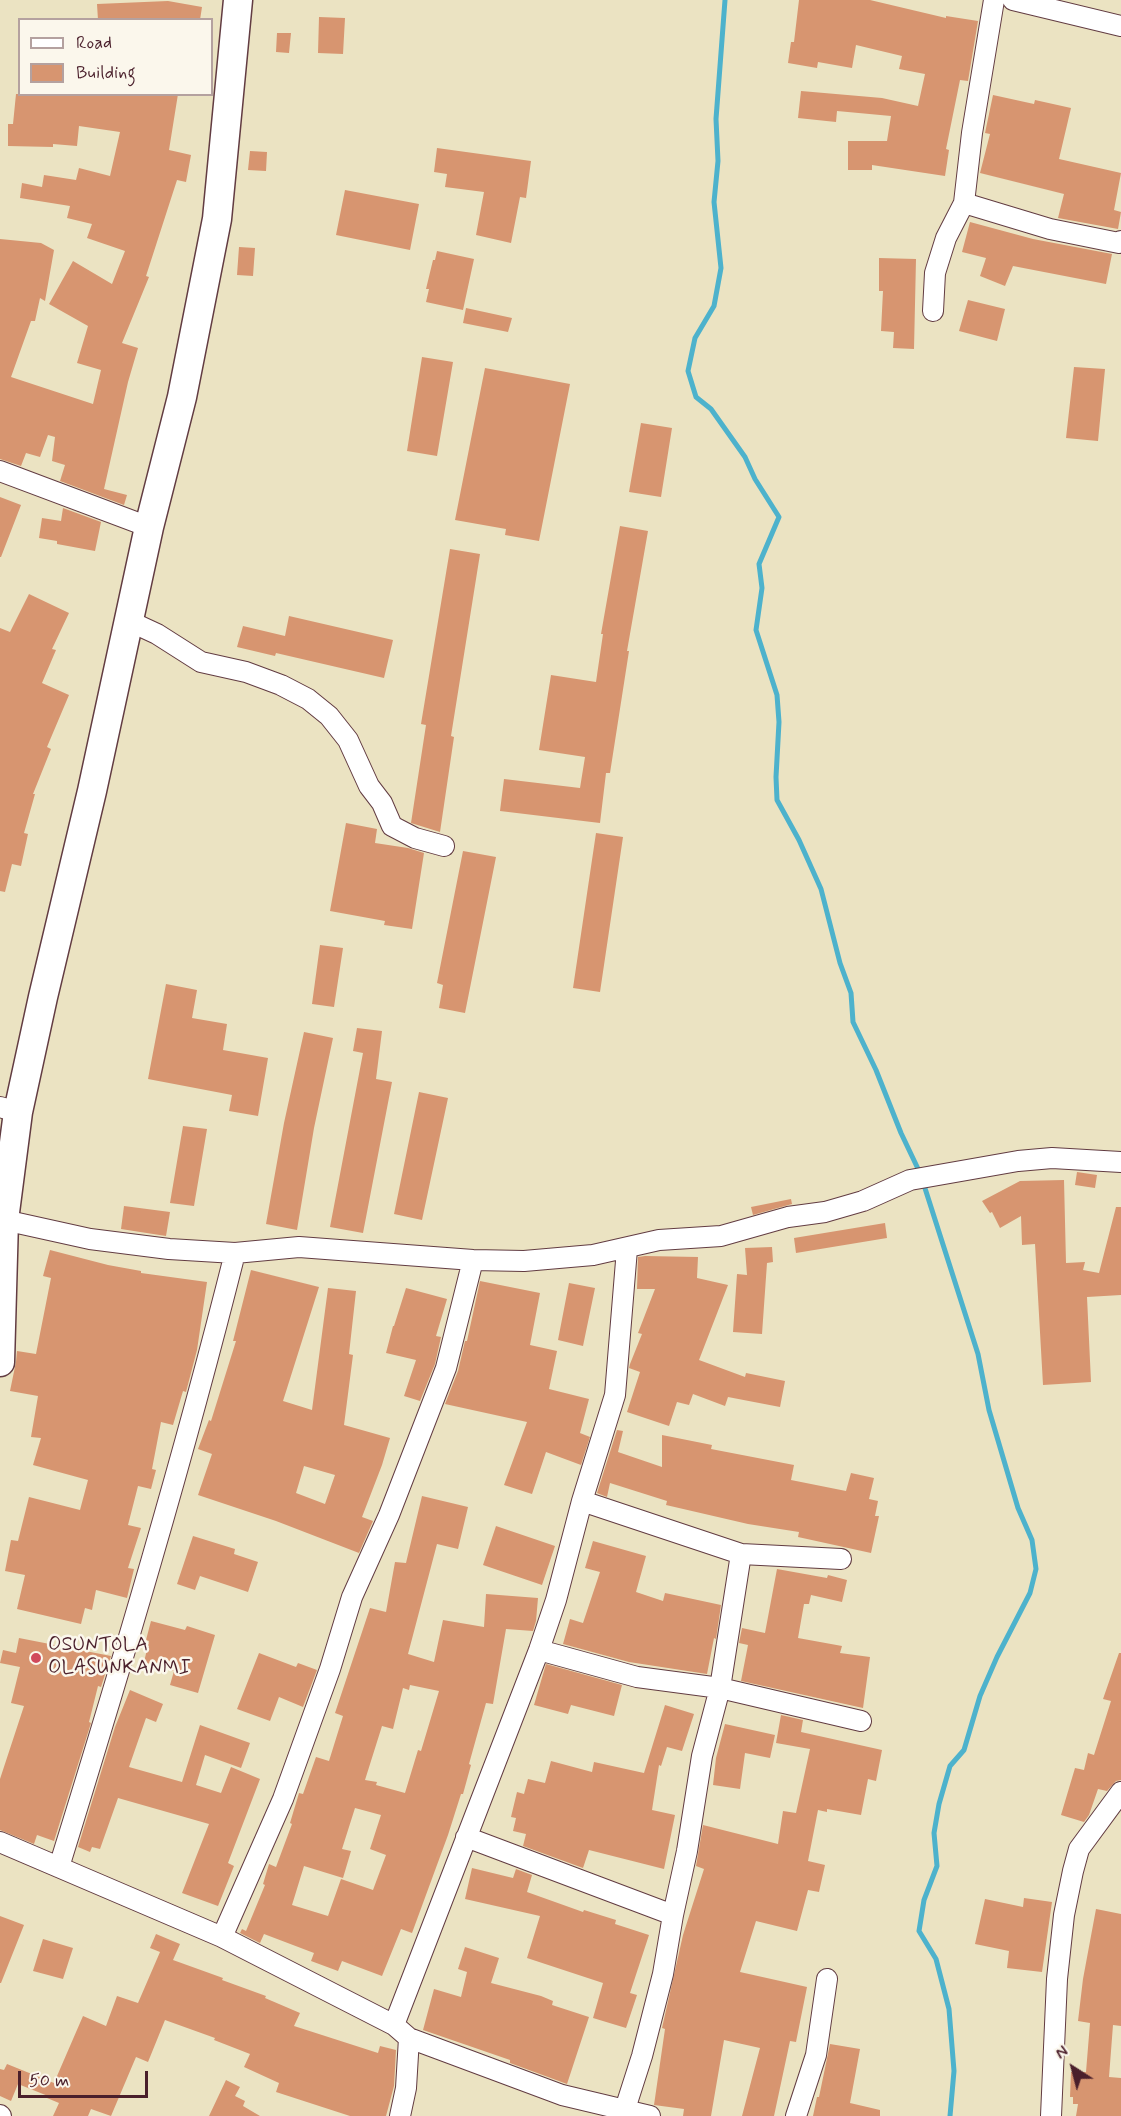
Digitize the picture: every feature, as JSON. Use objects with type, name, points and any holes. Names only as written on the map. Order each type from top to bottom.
[{"type":"main road","points":[[0,1362],[9,1109],[43,997],[92,791],[149,527],[182,398],[217,219],[238,0]]},
{"type":"street","points":[[933,311],[935,273],[946,238],[964,203],[972,133],[994,0]]},
{"type":"street","points":[[1013,0],[1121,26]]},
{"type":"street","points":[[964,203],[1050,229],[1119,243],[1121,241]]},
{"type":"street","points":[[0,471],[149,527]]},
{"type":"street","points":[[129,621],[157,634],[201,662],[246,672],[281,685],[308,699],[329,716],[348,740],[369,786],[381,803],[392,826],[416,838],[444,846]]},
{"type":"street","points":[[4,1220],[90,1239],[169,1249],[235,1253],[298,1247],[472,1260],[524,1261],[593,1255],[659,1240],[722,1236],[788,1217],[825,1212],[863,1201],[910,1180],[938,1174],[1052,1158],[1121,1162]]},
{"type":"street","points":[[400,2116],[406,2088],[402,2031],[466,1837],[539,1650],[556,1600],[582,1502],[615,1395],[627,1249]]},
{"type":"street","points":[[59,1867],[139,1609],[235,1253]]},
{"type":"street","points":[[222,1937],[283,1799],[330,1669],[352,1596],[389,1515],[446,1368],[472,1260]]},
{"type":"street","points":[[582,1502],[741,1554],[841,1559]]},
{"type":"street","points":[[625,2109],[642,2056],[663,1974],[687,1851],[702,1756],[720,1688],[741,1554]]},
{"type":"street","points":[[539,1650],[637,1677],[720,1688],[861,1721]]},
{"type":"street","points":[[1051,2116],[1057,1979],[1072,1870],[1079,1849],[1120,1794]]},
{"type":"street","points":[[466,1837],[673,1915]]},
{"type":"street","points":[[0,1842],[222,1937],[402,2031],[562,2095],[650,2116]]},
{"type":"street","points":[[796,2116],[816,2055],[827,1979]]},
{"type":"building","points":[[799,0],[870,0],[946,18],[946,16],[978,21],[968,81],[960,80],[946,149],[949,150],[945,176],[872,165],[872,170],[848,170],[848,141],[887,141],[891,116],[837,111],[836,122],[798,118],[801,91],[882,98],[918,106],[925,74],[899,69],[902,56],[856,45],[852,68],[818,62],[817,68],[788,63],[791,42],[794,42]]},
{"type":"building","points":[[168,1],[202,7],[200,18],[98,18],[97,4]]},
{"type":"building","points":[[319,17],[345,18],[343,54],[318,53]]},
{"type":"building","points":[[277,33],[291,33],[289,53],[276,52]]},
{"type":"building","points":[[16,94],[18,96],[178,96],[169,150],[191,155],[186,182],[177,180],[146,276],[149,277],[122,343],[138,348],[104,489],[127,495],[124,505],[60,481],[65,465],[52,461],[55,437],[48,435],[40,457],[26,453],[21,466],[0,459],[0,239],[41,243],[54,250],[45,301],[40,298],[35,321],[31,321],[11,377],[93,404],[101,370],[77,363],[88,326],[49,304],[73,261],[112,284],[125,251],[87,238],[92,224],[67,218],[70,206],[20,198],[22,183],[42,187],[44,175],[76,180],[79,168],[110,176],[120,132],[79,126],[77,146],[53,144],[53,147],[8,146],[8,124],[13,124]]},
{"type":"building","points":[[993,95],[1034,104],[1035,100],[1071,108],[1059,159],[1121,173],[1114,210],[1121,212],[1118,229],[1058,218],[1064,194],[980,173],[990,134],[985,133]]},
{"type":"building","points":[[437,148],[531,161],[526,198],[520,197],[511,243],[476,235],[484,192],[445,187],[447,174],[434,172]]},
{"type":"building","points":[[250,151],[267,152],[266,171],[248,170]]},
{"type":"building","points":[[345,190],[419,204],[410,250],[336,235]]},
{"type":"building","points":[[970,222],[1033,239],[1112,254],[1106,284],[1013,266],[1005,286],[980,276],[986,258],[962,252]]},
{"type":"building","points":[[239,247],[255,248],[253,276],[237,275]]},
{"type":"building","points":[[437,251],[474,259],[463,310],[426,302],[429,289],[426,289]]},
{"type":"building","points":[[879,258],[916,259],[914,349],[893,348],[894,332],[881,331],[883,291],[879,291]]},
{"type":"building","points":[[968,300],[1005,309],[997,341],[959,331]]},
{"type":"building","points":[[466,308],[512,318],[508,332],[463,323]]},
{"type":"building","points":[[422,357],[453,362],[437,456],[407,451]]},
{"type":"building","points":[[1074,367],[1105,369],[1098,441],[1066,438]]},
{"type":"building","points":[[485,368],[570,384],[539,541],[505,535],[506,529],[455,520]]},
{"type":"building","points":[[641,423],[672,428],[661,497],[629,492]]},
{"type":"building","points":[[0,497],[21,505],[1,557],[0,557]]},
{"type":"building","points":[[63,508],[101,522],[95,551],[39,538],[42,518],[61,521]]},
{"type":"building","points":[[620,526],[648,531],[627,651],[629,651],[610,773],[606,773],[600,823],[500,811],[504,779],[580,788],[585,757],[539,750],[551,675],[596,682],[603,634],[601,634]]},
{"type":"building","points":[[450,549],[480,554],[451,736],[454,737],[440,832],[411,823],[426,725],[421,724]]},
{"type":"building","points":[[29,594],[69,613],[52,649],[56,650],[42,683],[69,695],[47,747],[51,749],[33,794],[35,794],[24,833],[28,834],[21,866],[12,864],[5,892],[0,891],[0,628],[10,632]]},
{"type":"building","points":[[289,616],[393,640],[384,678],[276,653],[275,656],[237,647],[243,626],[285,636]]},
{"type":"building","points":[[346,823],[377,829],[375,843],[424,853],[412,929],[384,925],[385,921],[330,911]]},
{"type":"building","points":[[596,833],[623,837],[600,992],[573,988]]},
{"type":"building","points":[[463,851],[496,857],[465,1013],[439,1008],[443,985],[437,983]]},
{"type":"building","points":[[320,945],[343,948],[334,1007],[312,1004]]},
{"type":"building","points":[[166,984],[197,990],[192,1018],[227,1024],[223,1050],[268,1058],[258,1116],[229,1111],[232,1095],[148,1079]]},
{"type":"building","points":[[357,1028],[382,1031],[376,1079],[392,1082],[363,1233],[330,1227],[363,1053],[353,1051]]},
{"type":"building","points":[[304,1032],[333,1038],[314,1128],[297,1230],[266,1224],[284,1123]]},
{"type":"building","points":[[419,1092],[448,1098],[422,1220],[394,1214]]},
{"type":"building","points":[[183,1126],[207,1129],[194,1206],[170,1203]]},
{"type":"building","points":[[1077,1172],[1097,1175],[1095,1188],[1075,1185]]},
{"type":"building","points":[[1064,1180],[1066,1263],[1085,1262],[1083,1270],[1099,1273],[1116,1207],[1121,1207],[1121,1295],[1087,1297],[1091,1382],[1043,1385],[1035,1244],[1022,1245],[1021,1216],[1000,1228],[992,1212],[990,1213],[982,1201],[1020,1181]]},
{"type":"building","points":[[791,1199],[792,1204],[753,1215],[751,1207]]},
{"type":"building","points":[[124,1206],[170,1212],[166,1236],[121,1229]]},
{"type":"building","points":[[885,1223],[887,1238],[796,1253],[794,1238]]},
{"type":"building","points":[[772,1247],[773,1262],[767,1263],[762,1334],[733,1332],[737,1274],[747,1275],[745,1248]]},
{"type":"building","points":[[50,1250],[141,1271],[141,1273],[207,1282],[197,1350],[186,1392],[183,1391],[173,1425],[161,1422],[152,1469],[156,1470],[151,1489],[138,1486],[128,1525],[141,1528],[128,1568],[134,1569],[127,1598],[96,1590],[92,1610],[85,1608],[81,1624],[17,1609],[25,1575],[5,1571],[11,1540],[18,1541],[29,1497],[80,1510],[88,1480],[33,1465],[41,1438],[31,1437],[38,1396],[10,1391],[17,1351],[36,1354],[51,1278],[43,1276]]},
{"type":"building","points":[[638,1257],[698,1257],[697,1278],[728,1285],[699,1360],[745,1377],[746,1373],[785,1381],[780,1407],[728,1397],[725,1406],[693,1394],[689,1405],[677,1402],[669,1426],[627,1412],[640,1372],[629,1368],[642,1334],[638,1333],[655,1289],[637,1289]]},
{"type":"building","points":[[251,1270],[319,1287],[283,1401],[312,1410],[328,1288],[356,1291],[349,1354],[353,1355],[344,1425],[390,1438],[362,1517],[373,1521],[359,1553],[276,1521],[198,1495],[212,1454],[198,1449],[209,1420],[211,1421],[236,1341],[233,1341]],"holes":[[[304,1466],[335,1475],[325,1504],[296,1493]]]},
{"type":"building","points":[[480,1281],[540,1293],[530,1345],[557,1351],[549,1389],[589,1399],[580,1433],[590,1437],[581,1465],[546,1452],[532,1494],[504,1485],[527,1422],[445,1404],[458,1371],[465,1341],[467,1341]]},
{"type":"building","points":[[569,1283],[595,1288],[583,1346],[558,1340]]},
{"type":"building","points":[[406,1288],[447,1299],[436,1336],[441,1337],[435,1364],[420,1401],[404,1396],[416,1360],[386,1353]]},
{"type":"building","points":[[617,1430],[623,1431],[618,1452],[662,1467],[662,1435],[712,1445],[711,1449],[794,1465],[791,1480],[846,1491],[851,1473],[874,1478],[869,1499],[878,1501],[875,1516],[879,1516],[871,1553],[798,1537],[799,1532],[748,1524],[666,1505],[667,1501],[610,1483],[607,1497],[597,1493]]},
{"type":"building","points":[[422,1496],[468,1507],[458,1549],[437,1544],[408,1654],[434,1662],[443,1620],[484,1627],[486,1594],[538,1598],[533,1631],[506,1629],[493,1704],[486,1703],[463,1794],[461,1794],[412,1933],[401,1929],[382,1976],[342,1961],[338,1971],[311,1961],[314,1953],[264,1934],[260,1943],[240,1933],[242,1929],[246,1931],[265,1885],[263,1884],[269,1864],[276,1867],[292,1824],[290,1823],[299,1793],[303,1794],[316,1757],[329,1761],[343,1716],[335,1713],[370,1608],[386,1612],[395,1562],[406,1563]],"holes":[[[410,1685],[439,1691],[421,1751],[418,1750],[405,1793],[376,1785],[377,1782],[365,1780],[382,1726],[393,1729],[403,1688],[409,1690]],[[355,1808],[381,1815],[370,1849],[386,1855],[373,1890],[341,1879],[328,1916],[292,1905],[304,1866],[343,1878],[351,1851],[342,1849]]]},
{"type":"building","points":[[496,1526],[555,1546],[542,1585],[483,1565]]},
{"type":"building","points":[[193,1536],[235,1549],[234,1554],[258,1562],[248,1592],[200,1576],[195,1590],[177,1584]]},
{"type":"building","points":[[593,1541],[646,1556],[636,1592],[663,1601],[665,1593],[721,1605],[716,1639],[714,1638],[707,1674],[629,1662],[563,1644],[570,1619],[583,1623],[600,1572],[585,1568]]},
{"type":"building","points":[[777,1569],[827,1578],[828,1575],[847,1580],[842,1602],[811,1595],[809,1604],[804,1604],[798,1638],[842,1646],[840,1653],[870,1657],[863,1708],[741,1681],[748,1645],[739,1643],[742,1628],[765,1633]]},
{"type":"building","points":[[151,1621],[185,1630],[187,1626],[215,1635],[198,1693],[170,1685],[174,1671],[144,1662]]},
{"type":"building","points":[[19,1638],[111,1656],[101,1687],[98,1686],[89,1722],[91,1723],[54,1841],[37,1835],[34,1844],[0,1830],[0,1779],[24,1706],[11,1703],[20,1667],[0,1663],[3,1650],[16,1653]]},
{"type":"building","points":[[259,1653],[296,1667],[298,1663],[317,1670],[303,1707],[279,1697],[270,1721],[237,1709]]},
{"type":"building","points":[[1119,1653],[1121,1653],[1121,1780],[1116,1781],[1107,1791],[1098,1789],[1089,1815],[1084,1822],[1061,1815],[1075,1768],[1084,1770],[1088,1753],[1094,1755],[1111,1701],[1103,1699]]},
{"type":"building","points":[[546,1664],[622,1685],[614,1716],[571,1705],[568,1714],[534,1705]]},
{"type":"building","points":[[130,1690],[163,1704],[156,1722],[146,1718],[129,1767],[182,1782],[200,1725],[250,1743],[241,1768],[205,1755],[196,1785],[221,1793],[231,1767],[260,1779],[228,1863],[234,1866],[218,1906],[182,1893],[209,1824],[118,1798],[100,1849],[92,1847],[90,1852],[78,1847],[115,1727]]},
{"type":"building","points":[[665,1705],[694,1714],[682,1751],[667,1747],[661,1766],[659,1765],[652,1810],[675,1815],[664,1869],[589,1850],[583,1868],[523,1846],[526,1834],[513,1831],[516,1818],[511,1817],[517,1792],[524,1794],[528,1779],[545,1783],[551,1761],[592,1772],[594,1762],[644,1773]]},
{"type":"building","points":[[781,1715],[803,1720],[801,1732],[882,1750],[876,1781],[868,1779],[861,1815],[827,1809],[827,1812],[818,1810],[808,1861],[825,1865],[819,1892],[808,1890],[797,1931],[756,1921],[740,1972],[807,1987],[796,2042],[790,2041],[774,2116],[742,2116],[760,2048],[724,2040],[711,2116],[683,2116],[684,2109],[654,2105],[665,2029],[662,2028],[683,1935],[704,1869],[696,1866],[703,1825],[778,1844],[783,1811],[796,1813],[810,1749],[776,1743]]},
{"type":"building","points":[[725,1724],[775,1735],[770,1758],[745,1753],[740,1789],[713,1785],[716,1758]]},
{"type":"building","points":[[472,1868],[513,1878],[516,1869],[532,1875],[527,1892],[583,1912],[584,1910],[616,1920],[615,1924],[649,1935],[630,1993],[637,1995],[626,2028],[593,2018],[603,1983],[527,1958],[540,1916],[465,1899]]},
{"type":"building","points":[[1024,1898],[1052,1902],[1042,1972],[1007,1968],[1009,1951],[975,1944],[985,1899],[1023,1907]]},
{"type":"building","points":[[1096,1909],[1121,1914],[1121,2026],[1113,2025],[1109,2077],[1121,2078],[1121,2116],[1076,2116],[1078,2104],[1073,2104],[1073,2097],[1070,2097],[1071,2072],[1086,2072],[1090,2023],[1078,2021]]},
{"type":"building","points":[[0,1916],[24,1925],[1,1983],[0,1983]]},
{"type":"building","points":[[156,1934],[180,1944],[173,1960],[223,1978],[222,1980],[266,1996],[265,1998],[300,2013],[294,2026],[378,2053],[380,2046],[396,2050],[394,2086],[386,2116],[350,2116],[276,2092],[279,2083],[244,2067],[250,2054],[214,2040],[215,2038],[165,2020],[148,2062],[136,2057],[111,2116],[91,2109],[88,2116],[53,2116],[59,2103],[18,2084],[11,2101],[0,2096],[0,2069],[4,2070],[7,2064],[54,2083],[83,2016],[106,2026],[117,1996],[138,2003],[160,1952],[150,1948]]},
{"type":"building","points":[[43,1939],[73,1948],[63,1979],[33,1971]]},
{"type":"building","points":[[465,1947],[499,1958],[491,1983],[541,1996],[553,2001],[552,2005],[589,2017],[567,2084],[510,2063],[510,2060],[423,2030],[434,1989],[461,1997],[467,1972],[458,1969]]},
{"type":"building","points":[[830,2044],[860,2049],[850,2103],[880,2110],[880,2116],[813,2116]]},
{"type":"building","points":[[226,2080],[240,2087],[235,2096],[245,2101],[243,2106],[260,2116],[209,2116]]},
{"type":"waterway","points":[[725,0],[716,119],[718,161],[714,202],[721,268],[714,306],[695,338],[688,371],[696,397],[711,409],[745,457],[755,479],[779,517],[759,564],[762,588],[756,630],[777,695],[779,722],[777,800],[799,840],[821,889],[840,963],[851,993],[853,1022],[920,1173]]},
{"type":"waterway","points":[[923,1182],[978,1354],[989,1410],[1018,1508],[1032,1540],[1036,1569],[1030,1593],[980,1696],[964,1750],[950,1766],[939,1804],[934,1833],[937,1866],[924,1900],[919,1931],[936,1959],[949,2009],[954,2071],[950,2116]]},
{"type":"place","name":"OSUNTOLA OLASUNKANMI","points":[[36,1658]]}]
